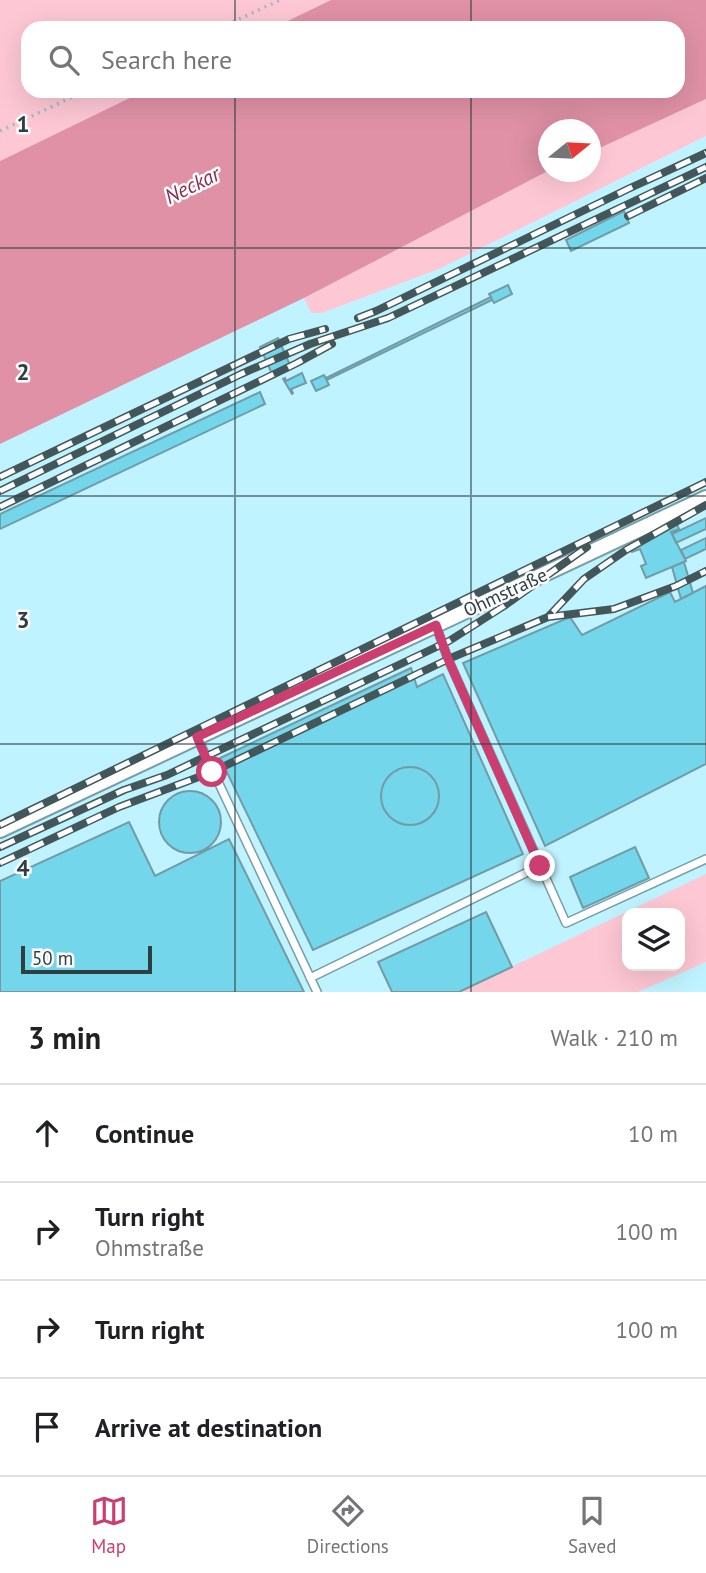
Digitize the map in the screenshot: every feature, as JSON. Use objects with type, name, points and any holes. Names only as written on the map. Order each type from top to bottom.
[{"type":"street","name":"Ohmstraße","points":[[0,830],[706,498]]},
{"type":"lane","points":[[436,625],[448,659],[566,923],[706,859]]},
{"type":"lane","points":[[197,737],[317,992]]},
{"type":"lane","points":[[310,978],[540,866]]},
{"type":"path","points":[[235,21],[280,0]]},
{"type":"path","points":[[0,131],[70,98]]},
{"type":"shaded area","points":[[0,0],[331,0],[288,21],[21,21],[21,98],[130,98],[0,161]]},
{"type":"shaded area","points":[[706,99],[706,136],[439,269],[322,313],[311,313],[304,298],[538,176],[538,182],[601,182],[601,147]]},
{"type":"shaded area","points":[[706,136],[706,992],[0,992],[0,444],[304,298],[311,313],[322,313],[439,269]]},
{"type":"shaded area","points":[[706,874],[706,962],[638,992],[459,992],[622,914],[622,971],[685,971],[685,908],[635,908]]},
{"type":"water","name":"Neckar","points":[[331,0],[706,0],[706,99],[601,147],[601,119],[538,119],[538,176],[304,298],[0,444],[0,161],[130,98],[685,98],[685,21],[288,21]]},
{"type":"building","points":[[624,211],[629,223],[571,251],[566,240]]},
{"type":"building","points":[[508,285],[512,294],[494,303],[489,294]]},
{"type":"building","points":[[491,297],[492,300],[327,380],[326,378]]},
{"type":"building","points":[[278,338],[290,365],[272,374],[260,347]]},
{"type":"building","points":[[302,373],[306,383],[291,389],[292,394],[283,379],[286,381]]},
{"type":"building","points":[[324,375],[329,385],[316,391],[311,381]]},
{"type":"building","points":[[260,392],[265,404],[0,529],[0,514]]},
{"type":"building","points":[[674,518],[679,529],[671,532],[686,561],[646,578],[641,566],[646,564],[640,549],[632,552],[626,538]]},
{"type":"building","points":[[706,518],[706,529],[676,543],[672,534]]},
{"type":"building","points":[[706,538],[706,549],[685,559],[681,550]]},
{"type":"building","points":[[684,562],[693,593],[681,599],[672,567]]},
{"type":"building","points":[[706,586],[706,764],[545,846],[463,663],[570,617],[582,635],[670,592],[675,602]]},
{"type":"building","points":[[411,668],[417,687],[443,674],[523,854],[313,950],[220,758]]},
{"type":"building","points":[[410,767],[426,772],[434,780],[439,796],[434,812],[426,820],[410,825],[394,820],[386,812],[381,796],[386,780],[394,772]]},
{"type":"building","points":[[184,791],[196,791],[212,800],[219,810],[219,834],[212,844],[196,853],[184,853],[173,848],[164,839],[159,828],[159,816],[164,805],[173,796]]},
{"type":"building","points":[[129,822],[155,876],[229,839],[304,992],[0,992],[0,881]]},
{"type":"building","points":[[635,847],[649,878],[583,908],[570,877]]},
{"type":"building","points":[[486,912],[512,967],[459,992],[392,992],[378,962]]},
{"type":"railway","points":[[358,318],[706,153]]},
{"type":"railway","points":[[0,491],[241,374],[310,344],[388,318],[706,167]]},
{"type":"railway","points":[[628,216],[706,178]]},
{"type":"railway","points":[[0,477],[289,339],[325,329]]},
{"type":"railway","points":[[0,507],[332,344]]},
{"type":"railway","points":[[0,825],[706,482]]},
{"type":"railway","points":[[0,863],[119,807],[212,772],[453,657],[548,617],[584,579],[626,550],[706,505]]},
{"type":"railway","points":[[0,847],[124,790],[167,775],[449,641],[587,547]]},
{"type":"railway","points":[[548,617],[614,609],[676,586],[706,571]]},
{"type":"route","points":[[212,772],[197,737],[436,625],[448,659],[540,866]]}]
